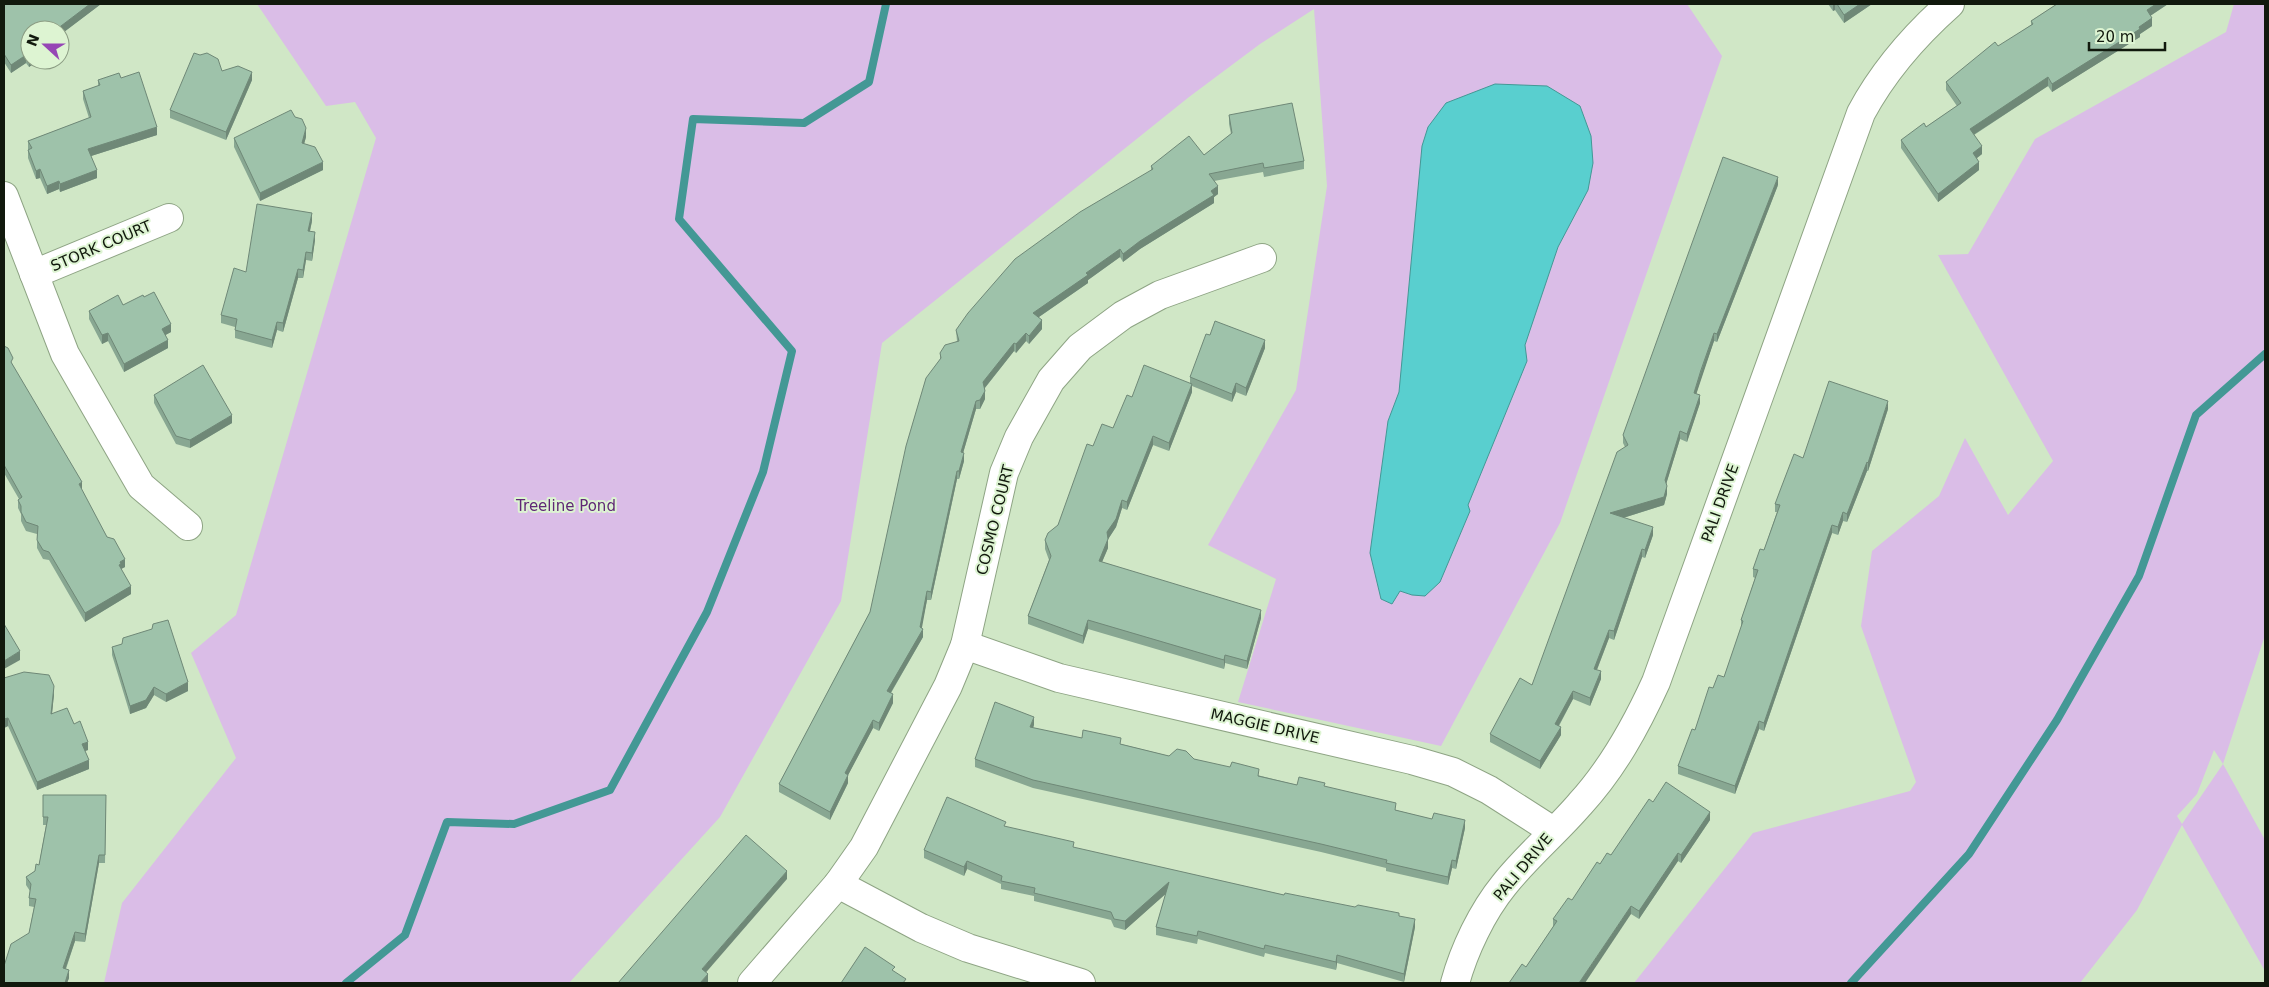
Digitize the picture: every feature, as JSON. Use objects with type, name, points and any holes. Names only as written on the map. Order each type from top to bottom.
[{"type":"street","name":"PALI DRIVE","points":[[1455,983],[1474,935],[1503,886],[1553,831],[1581,804],[1617,756],[1638,721],[1656,682],[1860,113],[1892,62],[1921,30],[1950,4]]},
{"type":"street","points":[[4,196],[65,354],[141,486],[188,526]]},
{"type":"street","name":"STORK COURT","points":[[34,274],[169,218]]},
{"type":"street","name":"COSMO COURT","points":[[752,983],[838,884],[864,847],[948,686],[965,645],[1004,473],[1019,436],[1051,380],[1080,347],[1123,314],[1160,294],[1262,258]]},
{"type":"street","name":"MAGGIE DRIVE","points":[[965,645],[1059,678],[1412,760],[1453,772],[1489,790],[1553,831]]},
{"type":"street","points":[[838,884],[921,928],[968,948],[1081,983]]},
{"type":"green space","name":"Treeline Pond","points":[[257,4],[1687,4],[1722,56],[1560,523],[1441,746],[1238,702],[1276,579],[1208,545],[1296,390],[1327,186],[1314,9],[1260,44],[1189,97],[882,343],[841,601],[720,817],[569,983],[104,983],[122,903],[236,758],[191,653],[236,615],[376,138],[355,102],[326,106]]},
{"type":"green space","points":[[2234,4],[2265,4],[2265,635],[2223,764],[2265,840],[2265,971],[2182,825],[2137,910],[2080,983],[1634,983],[1753,833],[1910,791],[1916,782],[1861,626],[1872,551],[1939,496],[1965,438],[2008,515],[2053,461],[1938,255],[1968,254],[2035,139],[2226,32]],"holes":[[[2214,750],[2223,764],[2182,824],[2177,816],[2197,794]]]},
{"type":"water","points":[[1495,84],[1547,86],[1580,106],[1591,136],[1593,163],[1588,190],[1558,247],[1525,345],[1527,361],[1468,505],[1470,511],[1440,582],[1425,596],[1412,595],[1400,591],[1392,604],[1381,599],[1370,553],[1388,421],[1399,392],[1422,146],[1428,127],[1446,103]]},
{"type":"building","points":[[4,4],[90,4],[69,20],[20,20],[20,59],[11,65],[4,54]]},
{"type":"building","points":[[1837,4],[1860,4],[1844,15]]},
{"type":"building","points":[[2057,4],[2156,4],[2147,10],[2152,18],[2139,27],[2140,29],[2052,84],[2048,77],[1970,129],[1982,146],[1973,153],[1979,162],[1938,194],[1901,140],[1924,123],[1926,127],[1961,103],[1946,82],[1995,42],[1998,46],[2033,24],[2031,21]]},
{"type":"building","points":[[194,53],[200,55],[207,53],[218,59],[222,71],[238,66],[252,72],[226,132],[170,110]]},
{"type":"building","points":[[139,72],[157,127],[88,149],[97,170],[60,184],[59,181],[47,186],[40,169],[36,171],[28,150],[32,148],[28,141],[91,117],[83,91],[100,85],[98,80],[119,73],[121,78]]},
{"type":"building","points":[[1292,103],[1304,161],[1264,168],[1263,163],[1209,174],[1218,186],[1211,191],[1214,195],[1140,241],[1123,254],[1120,249],[1086,273],[1088,275],[1033,313],[1042,320],[1029,336],[1026,333],[1016,344],[1014,343],[983,382],[985,391],[980,400],[976,401],[961,452],[964,453],[959,471],[957,471],[931,592],[927,591],[920,627],[923,629],[887,691],[893,694],[879,723],[873,720],[845,773],[848,775],[830,812],[779,784],[870,612],[906,446],[926,378],[941,358],[940,353],[945,345],[959,341],[956,330],[968,313],[1015,259],[1080,212],[1153,169],[1151,166],[1189,136],[1204,155],[1232,133],[1229,115]]},
{"type":"building","points":[[291,110],[295,117],[302,119],[306,128],[302,143],[315,147],[323,162],[260,193],[234,138]]},
{"type":"building","points":[[1723,157],[1778,177],[1717,334],[1714,333],[1694,393],[1700,395],[1687,434],[1680,431],[1665,480],[1667,486],[1664,497],[1610,513],[1653,527],[1645,550],[1642,549],[1614,631],[1609,630],[1594,669],[1601,671],[1590,698],[1573,691],[1555,724],[1561,727],[1540,761],[1490,734],[1520,678],[1532,685],[1617,452],[1628,445],[1623,435]]},
{"type":"building","points":[[257,204],[312,213],[308,231],[315,232],[312,253],[306,252],[303,270],[298,269],[283,323],[277,322],[272,340],[235,330],[237,319],[221,315],[234,268],[246,272]]},
{"type":"building","points":[[154,292],[171,324],[162,329],[168,340],[124,364],[108,333],[102,335],[89,311],[118,295],[123,305]]},
{"type":"building","points":[[1215,321],[1265,340],[1246,388],[1236,383],[1232,394],[1190,377],[1206,334],[1210,335]]},
{"type":"building","points":[[4,346],[8,348],[13,358],[11,362],[82,482],[79,484],[107,537],[114,539],[125,559],[119,565],[131,586],[85,613],[49,552],[43,550],[37,540],[38,526],[26,522],[18,500],[22,497],[4,465]]},
{"type":"building","points":[[203,365],[232,415],[190,440],[176,436],[154,395]]},
{"type":"building","points":[[1144,365],[1192,384],[1169,443],[1153,436],[1127,502],[1122,500],[1116,519],[1107,532],[1108,539],[1099,561],[1261,610],[1247,661],[1225,655],[1224,660],[1088,620],[1083,636],[1028,616],[1051,556],[1045,540],[1048,533],[1058,525],[1087,444],[1093,446],[1102,424],[1113,428],[1127,395],[1132,397]]},
{"type":"building","points":[[1829,381],[1888,401],[1868,463],[1847,514],[1843,512],[1838,527],[1832,525],[1764,723],[1759,721],[1735,786],[1678,766],[1692,729],[1695,730],[1709,687],[1713,688],[1718,675],[1724,677],[1758,570],[1753,569],[1760,549],[1764,550],[1780,505],[1775,504],[1794,454],[1803,458]]},
{"type":"building","points":[[168,620],[188,682],[166,694],[154,687],[146,700],[130,706],[112,647],[122,644],[123,638],[152,629],[153,624]]},
{"type":"building","points":[[4,624],[20,651],[4,661]]},
{"type":"building","points":[[24,672],[49,675],[54,686],[51,714],[67,708],[74,724],[80,721],[88,742],[82,744],[89,760],[37,782],[8,718],[4,719],[4,678]]},
{"type":"building","points":[[995,702],[1034,717],[1030,727],[1082,738],[1083,730],[1121,738],[1120,744],[1169,756],[1177,749],[1186,751],[1194,759],[1230,767],[1232,762],[1259,769],[1258,776],[1297,785],[1299,777],[1325,783],[1324,786],[1396,803],[1395,810],[1432,819],[1434,813],[1465,820],[1456,861],[1452,860],[1448,877],[1386,863],[1387,860],[1321,844],[1033,780],[975,759]]},
{"type":"building","points":[[1666,782],[1710,812],[1681,855],[1678,853],[1639,911],[1631,906],[1579,983],[1509,983],[1522,964],[1526,967],[1557,921],[1553,919],[1568,898],[1572,900],[1597,862],[1600,864],[1607,853],[1611,855],[1649,799],[1653,802]]},
{"type":"building","points":[[43,795],[106,795],[105,855],[99,855],[85,934],[75,932],[63,968],[69,970],[65,983],[4,983],[4,966],[11,944],[29,933],[36,899],[29,898],[31,884],[26,877],[35,871],[36,864],[39,865],[48,817],[43,817]]},
{"type":"building","points":[[947,797],[1006,822],[1004,826],[1074,842],[1073,847],[1284,895],[1285,893],[1355,907],[1358,905],[1399,913],[1399,916],[1415,919],[1404,974],[1337,955],[1336,962],[1265,945],[1264,949],[1198,931],[1197,936],[1156,927],[1169,882],[1125,921],[1114,919],[1111,912],[1034,893],[1035,888],[1001,881],[1002,876],[967,861],[964,867],[924,850]]},
{"type":"building","points":[[746,835],[787,871],[702,969],[708,974],[700,983],[618,983]]},
{"type":"building","points":[[865,947],[895,967],[892,970],[906,979],[903,983],[841,983]]},
{"type":"waterway","points":[[346,983],[405,935],[447,822],[514,824],[610,790],[707,612],[763,472],[792,351],[679,219],[693,119],[804,123],[869,82],[886,4]]},
{"type":"waterway","points":[[1851,983],[1969,854],[2057,720],[2139,576],[2196,415],[2265,354]]}]
